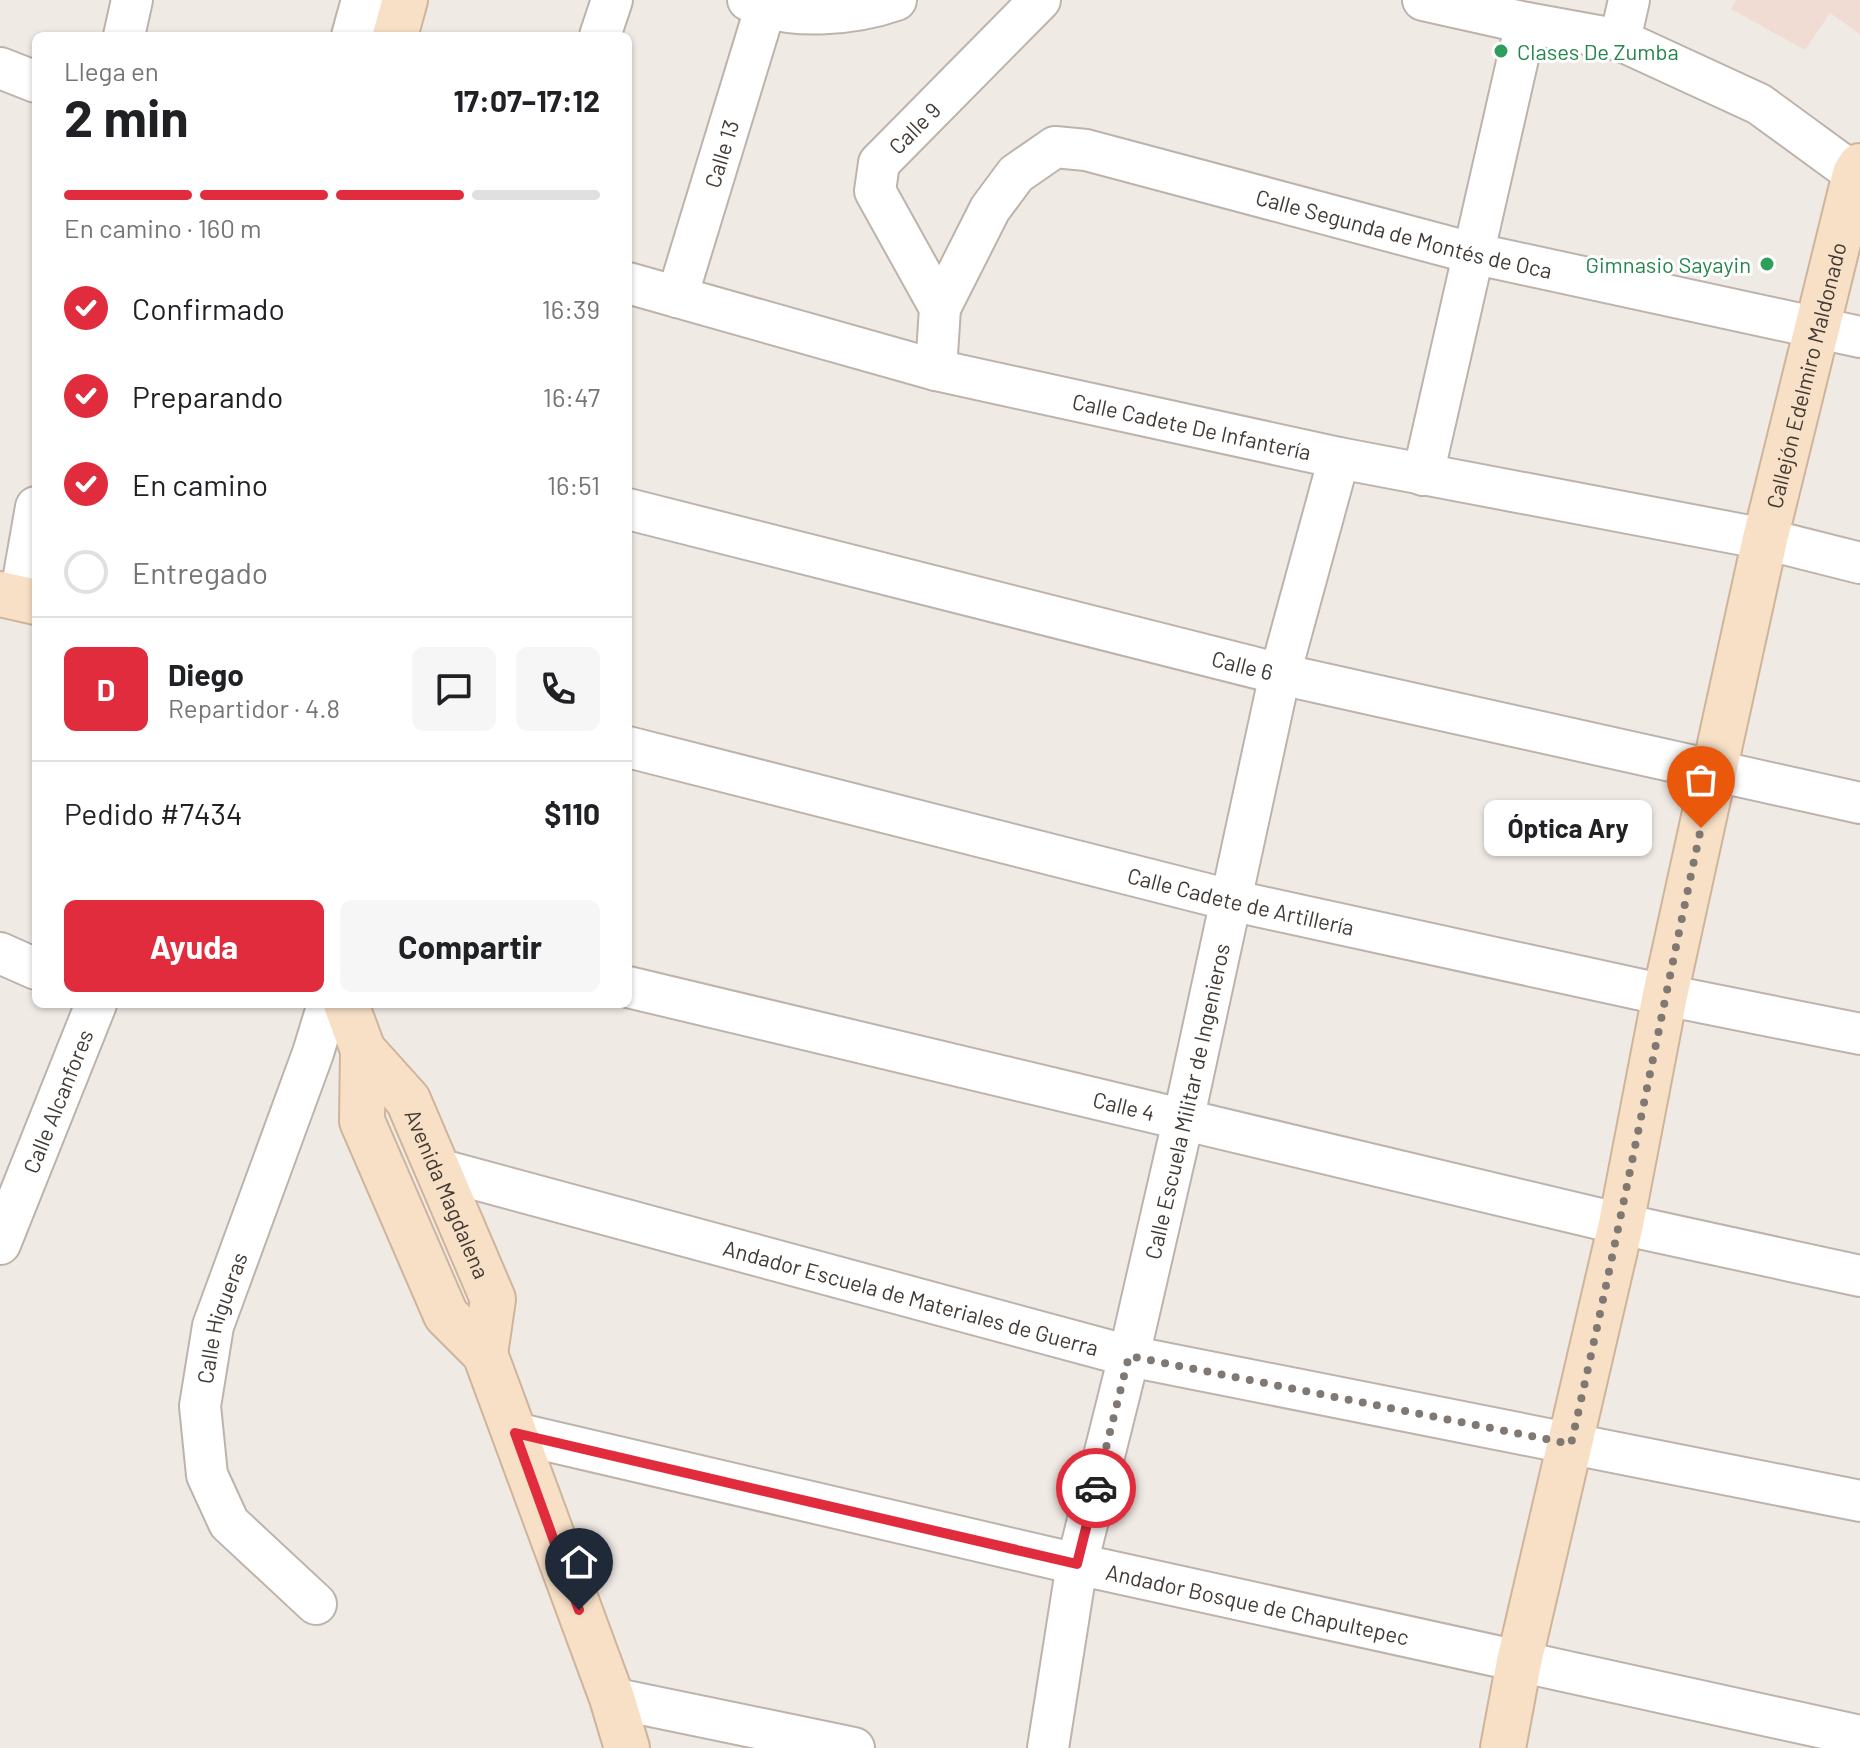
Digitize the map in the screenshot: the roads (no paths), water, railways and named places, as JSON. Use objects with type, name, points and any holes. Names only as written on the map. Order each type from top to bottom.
[{"type":"street","points":[[125,32],[132,0]]},
{"type":"street","points":[[353,32],[362,0]]},
{"type":"street","points":[[396,32],[405,0]]},
{"type":"street","points":[[601,32],[612,0]]},
{"type":"street","points":[[756,5],[825,14],[896,0]]},
{"type":"street","name":"Calle 9","points":[[940,308],[875,191],[879,163],[1040,0]]},
{"type":"street","points":[[1423,0],[1620,40],[1759,104],[1858,170]]},
{"type":"street","points":[[1620,40],[1629,0]]},
{"type":"street","name":"Calle 13","points":[[677,297],[756,5]]},
{"type":"street","points":[[1423,475],[1526,23]]},
{"type":"street","points":[[0,68],[32,80]]},
{"type":"street","name":"Calle Segunda de Montés de Oca","points":[[940,308],[990,209],[1016,174],[1055,147],[1086,150],[1472,253],[1860,337]]},
{"type":"street","name":"Callejón Edelmiro Maldonado","points":[[1503,1748],[1519,1662],[1621,1224],[1665,995],[1765,539],[1858,170]]},
{"type":"street","name":"Calle Cadete De Infantería","points":[[632,284],[936,370],[1339,458],[1765,539],[1860,563]]},
{"type":"street","points":[[936,370],[940,308]]},
{"type":"street","name":"Calle Escuela Militar de Ingenieros","points":[[1048,1748],[1077,1564],[1183,1121],[1280,674],[1339,458]]},
{"type":"street","name":"Calle 6","points":[[632,510],[1280,674],[1860,803]]},
{"type":"street","points":[[19,598],[32,528]]},
{"type":"street","name":"Calle Cadete de Artillería","points":[[632,748],[1230,900],[1665,995],[1860,1034]]},
{"type":"street","points":[[0,953],[32,967]]},
{"type":"street","name":"Calle 4","points":[[632,988],[1621,1224],[1860,1276]]},
{"type":"street","name":"Calle Alcanfores","points":[[0,1244],[94,1008]]},
{"type":"street","name":"Calle Higueras","points":[[316,1604],[229,1523],[207,1475],[200,1406],[213,1326],[327,1008]]},
{"type":"street","name":"Avenida Magdalena","points":[[347,1008],[363,1050],[362,1121],[446,1315],[485,1354],[612,1698],[627,1748]]},
{"type":"street","name":"Avenida Magdalena","points":[[363,1050],[408,1100],[493,1299],[485,1354]]},
{"type":"street","name":"Andador Escuela de Materiales de Guerra","points":[[438,1169],[1129,1356],[1860,1501]]},
{"type":"street","name":"Andador Bosque de Chapultepec","points":[[515,1433],[1077,1564],[1860,1736]]},
{"type":"street","points":[[612,1698],[854,1748]]},
{"type":"place","name":"Clases De Zumba","points":[[1501,51]]},
{"type":"place","name":"Gimnasio Sayayin","points":[[1767,264]]},
{"type":"place","name":"Óptica Ary","points":[[1701,828]]}]
